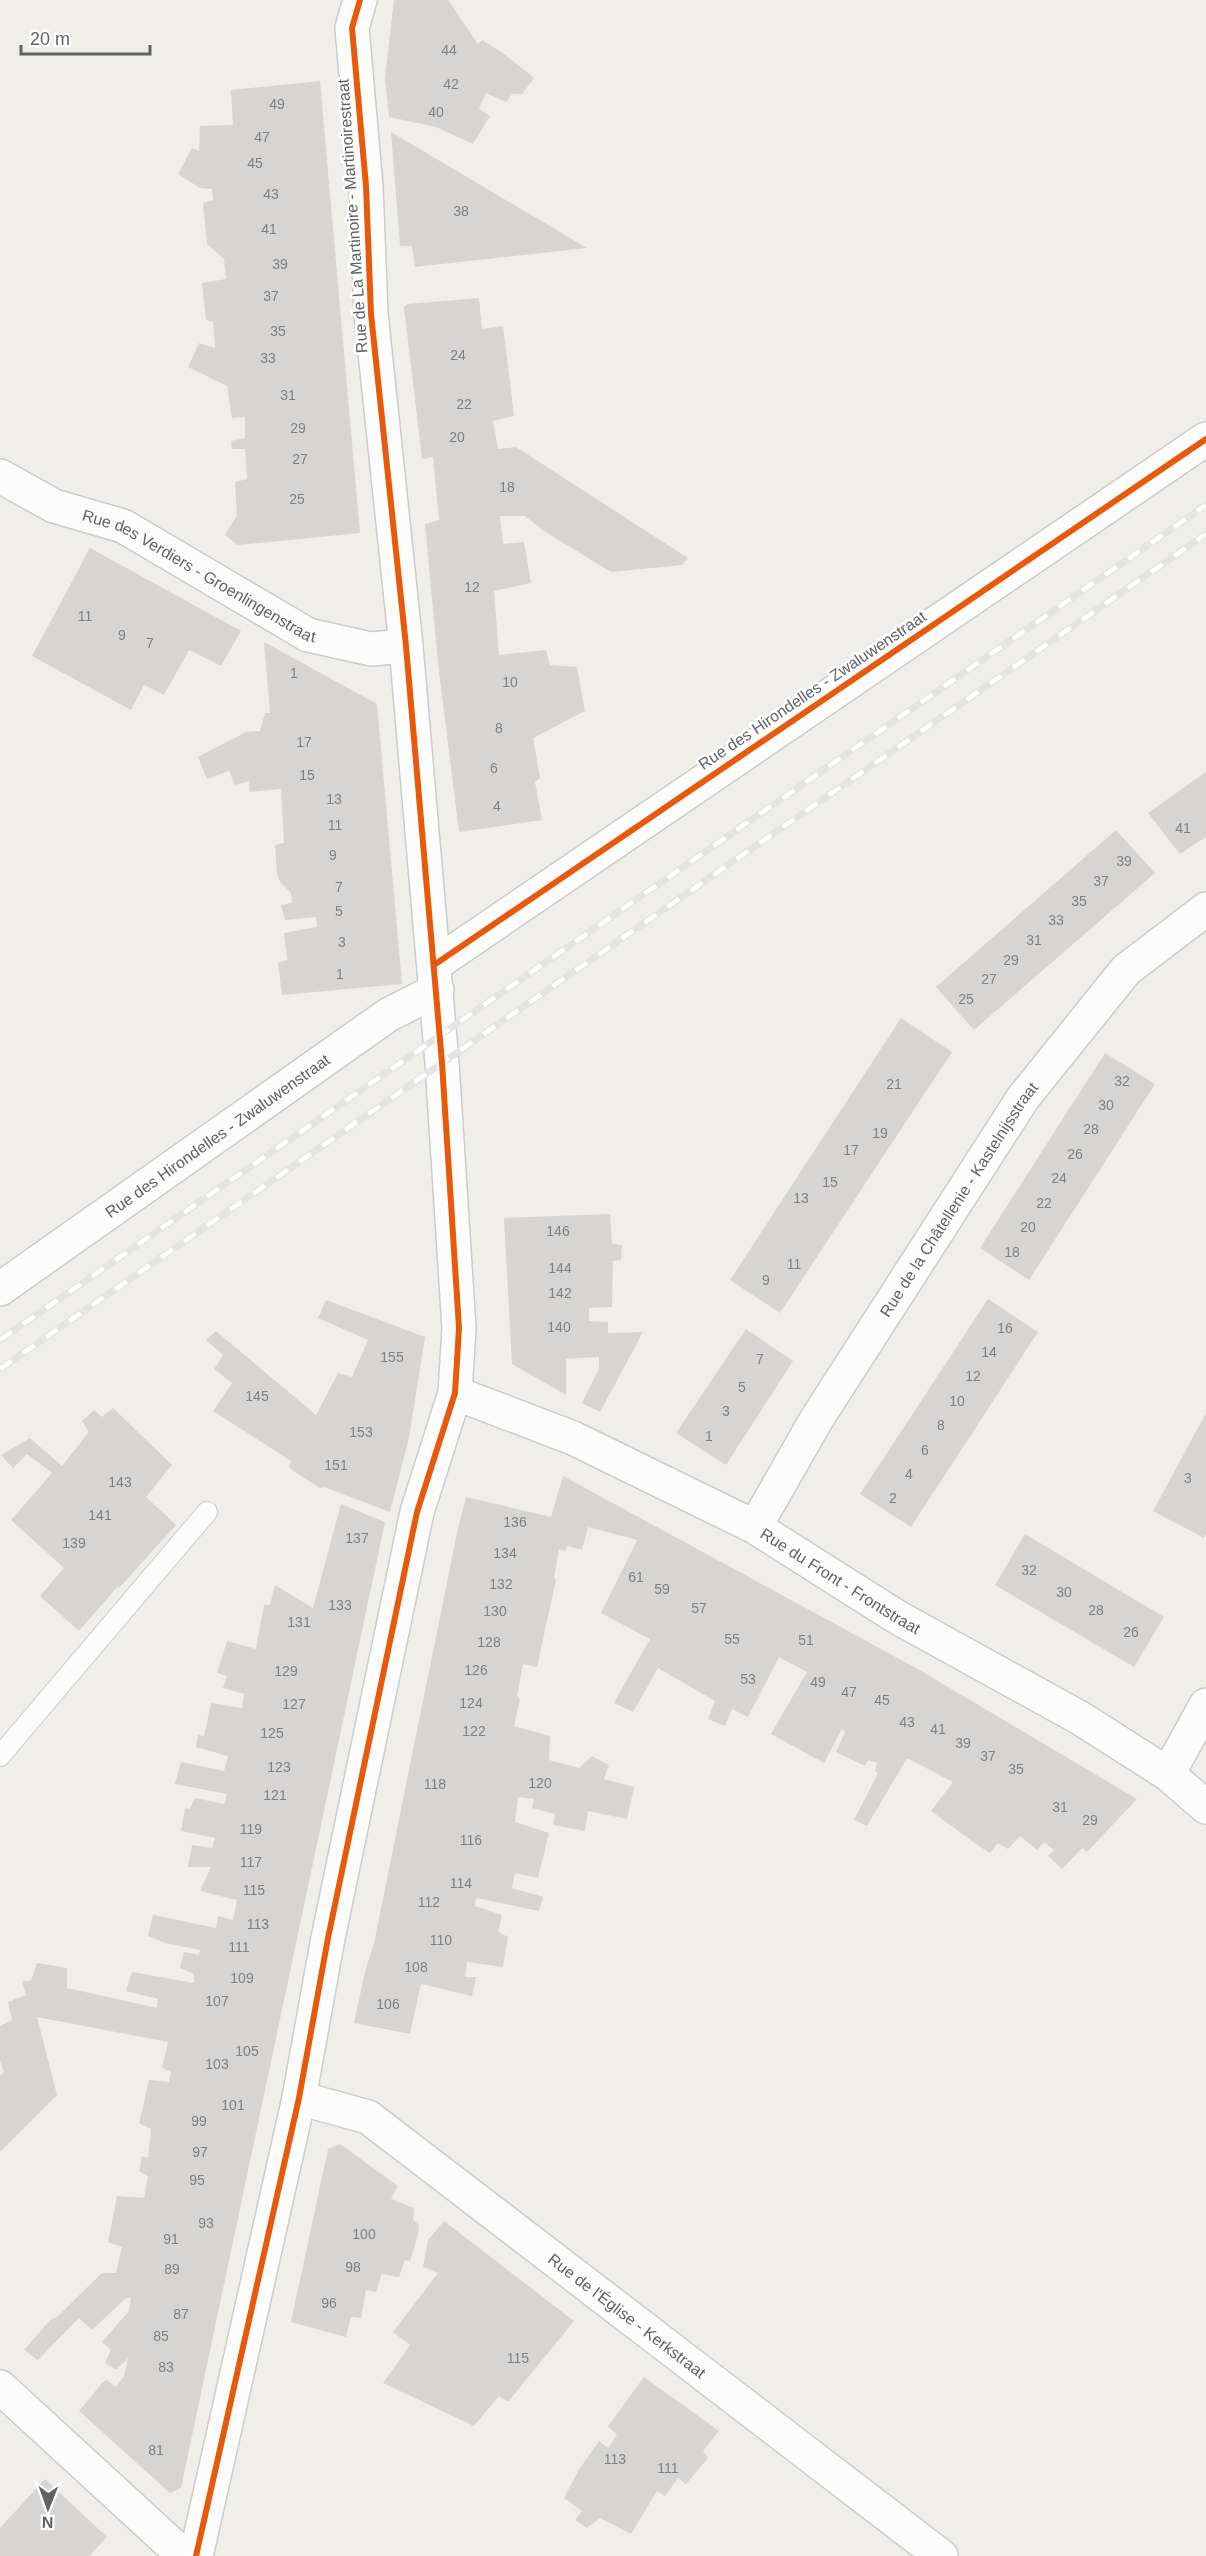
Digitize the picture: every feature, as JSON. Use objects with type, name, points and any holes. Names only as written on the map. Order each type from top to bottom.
[{"type":"street","name":"Rue de La Martinoire - Martinoirestraat","points":[[196,2556],[299,2098],[328,1938],[417,1512],[455,1393],[459,1328],[435,977],[406,646],[371,314],[366,186],[352,28],[360,0]]},
{"type":"street","name":"Rue des Hirondelles - Zwaluwenstraat","points":[[0,1289],[388,1014],[435,977],[1206,439]]},
{"type":"street","name":"Rue des Verdiers - Groenlingenstraat","points":[[0,476],[54,506],[123,526],[308,635],[371,649],[406,646]]},
{"type":"street","name":"Rue de la Châtellenie - Kastelnijsstraat","points":[[755,1527],[816,1420],[1023,1098],[1126,970],[1206,909]]},
{"type":"street","name":"Rue du Front - Frontstraat","points":[[455,1393],[573,1438],[755,1527],[897,1617],[1080,1718],[1168,1774],[1206,1806]]},
{"type":"street","points":[[1168,1774],[1206,1705]]},
{"type":"street","name":"Rue de l'Église - Kerkstraat","points":[[299,2098],[368,2117],[941,2556]]},
{"type":"street","points":[[0,2387],[184,2556]]},
{"type":"lane","points":[[0,1756],[207,1512]]},
{"type":"building","points":[[394,0],[448,0],[478,44],[482,40],[503,53],[534,78],[522,94],[512,94],[506,102],[486,93],[479,109],[490,116],[473,144],[436,127],[389,117],[385,78]]},
{"type":"building","points":[[320,81],[360,533],[238,545],[225,535],[237,515],[235,482],[247,479],[245,449],[232,449],[231,441],[245,438],[245,417],[232,418],[227,386],[188,367],[199,343],[215,348],[213,322],[206,320],[202,283],[226,279],[224,259],[207,244],[203,203],[213,200],[212,189],[200,188],[178,174],[192,148],[199,151],[200,126],[233,125],[231,90]]},
{"type":"building","points":[[391,132],[587,248],[415,267],[412,246],[400,246]]},
{"type":"building","points":[[479,298],[482,329],[503,326],[514,416],[493,421],[498,449],[516,447],[688,558],[682,565],[611,572],[544,531],[525,516],[500,516],[503,544],[524,542],[531,583],[494,591],[499,655],[546,650],[550,665],[577,667],[585,711],[533,738],[540,778],[535,782],[542,820],[459,832],[438,663],[425,524],[439,520],[433,457],[422,459],[404,307],[408,304]]},
{"type":"building","points":[[90,548],[241,631],[221,666],[189,650],[164,695],[144,685],[131,710],[32,656]]},
{"type":"building","points":[[264,642],[377,704],[402,984],[282,995],[278,963],[287,960],[284,933],[317,927],[316,917],[285,920],[281,905],[292,903],[291,893],[280,882],[277,874],[275,845],[284,843],[281,789],[250,792],[249,781],[235,785],[229,771],[207,779],[198,757],[246,732],[260,731],[265,713],[270,713]]},
{"type":"building","points":[[1206,772],[1206,837],[1180,854],[1148,813]]},
{"type":"building","points":[[1116,830],[1155,873],[974,1030],[936,987]]},
{"type":"building","points":[[901,1018],[952,1052],[780,1313],[730,1280]]},
{"type":"building","points":[[1105,1053],[1155,1084],[1029,1280],[980,1248]]},
{"type":"building","points":[[610,1214],[612,1244],[622,1245],[621,1260],[613,1261],[612,1307],[589,1308],[589,1321],[608,1322],[608,1333],[643,1332],[600,1412],[582,1403],[599,1369],[599,1357],[566,1359],[566,1395],[512,1364],[504,1218]]},
{"type":"building","points":[[988,1299],[1038,1332],[911,1527],[860,1494]]},
{"type":"building","points":[[326,1300],[425,1337],[409,1438],[390,1512],[324,1487],[320,1488],[289,1468],[291,1461],[213,1411],[232,1383],[214,1369],[223,1355],[206,1340],[216,1331],[316,1415],[338,1373],[352,1377],[368,1340],[318,1318]]},
{"type":"building","points":[[746,1329],[793,1361],[726,1465],[676,1433]]},
{"type":"building","points":[[113,1408],[172,1465],[146,1497],[176,1525],[79,1631],[40,1596],[64,1568],[11,1520],[52,1473],[27,1454],[13,1468],[1,1455],[30,1438],[62,1466],[89,1432],[82,1421],[94,1410],[102,1417]]},
{"type":"building","points":[[1206,1413],[1206,1534],[1204,1538],[1153,1511]]},
{"type":"building","points":[[563,1476],[916,1668],[1137,1799],[1087,1852],[1082,1848],[1062,1869],[1048,1856],[1054,1850],[1044,1842],[1037,1850],[1020,1836],[1008,1849],[998,1843],[990,1853],[979,1846],[931,1811],[953,1782],[907,1758],[867,1826],[854,1820],[878,1773],[875,1771],[877,1763],[868,1760],[865,1766],[836,1752],[845,1732],[842,1729],[824,1763],[771,1734],[807,1672],[779,1657],[748,1717],[732,1709],[725,1726],[708,1719],[715,1701],[658,1668],[633,1712],[614,1703],[650,1639],[601,1613],[637,1540],[588,1527],[582,1550],[567,1546],[566,1551],[559,1549],[554,1578],[556,1580],[537,1667],[523,1664],[517,1696],[520,1699],[514,1726],[550,1736],[549,1760],[579,1768],[592,1756],[609,1765],[604,1779],[634,1787],[627,1819],[588,1811],[585,1831],[553,1825],[555,1814],[532,1808],[534,1799],[518,1797],[515,1822],[549,1833],[538,1878],[515,1873],[512,1888],[543,1897],[539,1911],[476,1898],[475,1906],[502,1915],[498,1932],[508,1937],[503,1967],[467,1962],[465,1977],[476,1977],[472,1996],[421,1984],[410,2034],[354,2023],[374,1943],[466,1497],[551,1517]]},
{"type":"building","points":[[341,1504],[385,1522],[181,2488],[170,2493],[79,2411],[103,2382],[107,2380],[116,2387],[124,2376],[128,2358],[116,2370],[105,2363],[111,2350],[102,2342],[129,2311],[131,2298],[126,2298],[92,2330],[79,2318],[38,2360],[24,2350],[50,2320],[57,2317],[102,2273],[116,2273],[122,2247],[108,2242],[117,2196],[144,2198],[148,2176],[139,2171],[142,2156],[148,2158],[151,2129],[139,2123],[149,2080],[169,2082],[171,2072],[162,2068],[168,2042],[37,2017],[57,2095],[0,2152],[0,2076],[4,2072],[0,2061],[0,2026],[12,2020],[8,2002],[26,1995],[22,1981],[31,1981],[37,1963],[67,1968],[67,1988],[157,2008],[158,1999],[126,1991],[132,1972],[194,1983],[194,1974],[180,1968],[184,1952],[199,1955],[200,1950],[165,1943],[148,1936],[153,1915],[216,1928],[218,1916],[233,1920],[237,1900],[200,1891],[211,1867],[188,1867],[192,1845],[212,1848],[215,1838],[181,1831],[185,1808],[190,1809],[195,1798],[224,1804],[227,1794],[175,1784],[181,1762],[224,1771],[228,1756],[196,1747],[198,1735],[204,1736],[211,1703],[242,1708],[244,1694],[223,1688],[227,1676],[217,1673],[227,1641],[256,1649],[264,1605],[270,1605],[275,1585],[313,1608]]},
{"type":"building","points":[[1025,1534],[1164,1617],[1134,1667],[995,1585]]},
{"type":"building","points":[[340,2144],[398,2186],[391,2199],[414,2208],[413,2220],[419,2225],[410,2261],[405,2260],[399,2277],[382,2274],[376,2292],[366,2290],[361,2318],[351,2317],[346,2337],[291,2322],[328,2149]]},
{"type":"building","points":[[444,2221],[574,2321],[508,2402],[499,2396],[474,2426],[383,2383],[410,2345],[393,2332],[438,2273],[423,2267],[428,2240]]},
{"type":"building","points":[[644,2377],[719,2431],[703,2451],[708,2458],[686,2484],[678,2478],[665,2496],[657,2491],[631,2534],[600,2518],[587,2528],[575,2520],[582,2511],[564,2498],[578,2471],[599,2441],[608,2448],[617,2435],[608,2426]]},
{"type":"building","points":[[45,2479],[107,2537],[89,2556],[0,2556],[0,2528]]},
{"type":"railway","points":[[0,1340],[1206,505]]},
{"type":"railway","points":[[0,1369],[1206,534]]},
{"type":"cycle path","points":[[196,2556],[299,2098],[328,1938],[417,1512],[455,1393],[459,1328],[442,1063],[406,646],[371,314],[366,186],[352,28],[360,0]]},
{"type":"cycle path","points":[[434,965],[1206,439]]}]
